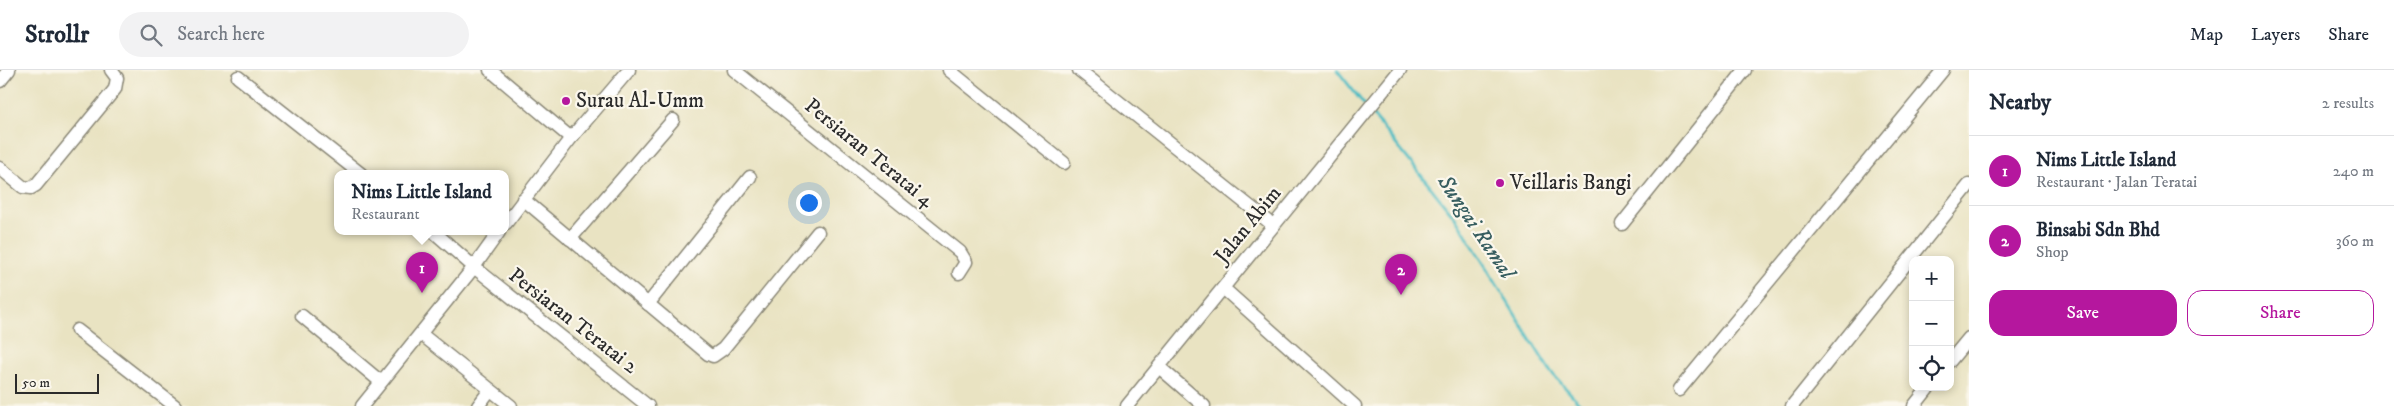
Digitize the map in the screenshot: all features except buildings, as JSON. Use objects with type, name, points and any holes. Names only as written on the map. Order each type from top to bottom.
[{"type":"street","points":[[0,81],[9,70]]},
{"type":"street","points":[[490,70],[572,138]]},
{"type":"street","points":[[509,219],[572,138],[629,70]]},
{"type":"street","name":"Persiaran Teratai 4","points":[[734,70],[960,252],[966,262],[959,273]]},
{"type":"street","points":[[949,70],[1064,163]]},
{"type":"street","points":[[1079,70],[1273,225]]},
{"type":"street","name":"Jalan Abim","points":[[1127,406],[1400,70]]},
{"type":"street","points":[[1622,224],[1745,70]]},
{"type":"street","points":[[1679,390],[1943,70]]},
{"type":"street","points":[[0,168],[23,187],[27,188],[36,185],[114,89],[117,78],[112,71]]},
{"type":"street","points":[[238,76],[356,170]]},
{"type":"street","points":[[570,239],[673,120]]},
{"type":"street","points":[[648,304],[750,177]]},
{"type":"street","points":[[1792,406],[1969,185]]},
{"type":"street","points":[[523,199],[713,356],[724,349],[818,232]]},
{"type":"street","name":"Persiaran Teratai 2","points":[[437,235],[474,268],[648,406]]},
{"type":"street","points":[[362,406],[474,268],[497,235]]},
{"type":"street","points":[[1223,288],[1355,406]]},
{"type":"street","points":[[302,316],[381,382]]},
{"type":"street","points":[[77,330],[175,406]]},
{"type":"street","points":[[421,334],[511,406]]},
{"type":"street","points":[[1954,356],[1969,338]]},
{"type":"street","points":[[1159,367],[1204,406]]},
{"type":"street","points":[[478,406],[490,390]]},
{"type":"street","points":[[1914,406],[1926,391]]},
{"type":"waterway","name":"Sungai Ramal","points":[[1337,70],[1366,107]]},
{"type":"waterway","name":"Sungai Ramal","points":[[1370,112],[1457,220],[1550,371],[1582,406]]},
{"type":"place","name":"Surau Al-Umm","points":[[566,101]]},
{"type":"place","name":"Veillaris Bangi","points":[[1500,183]]},
{"type":"place","name":"Nims Little Island","points":[[422,293]]},
{"type":"place","name":"Binsabi Sdn Bhd","points":[[1401,295]]}]
